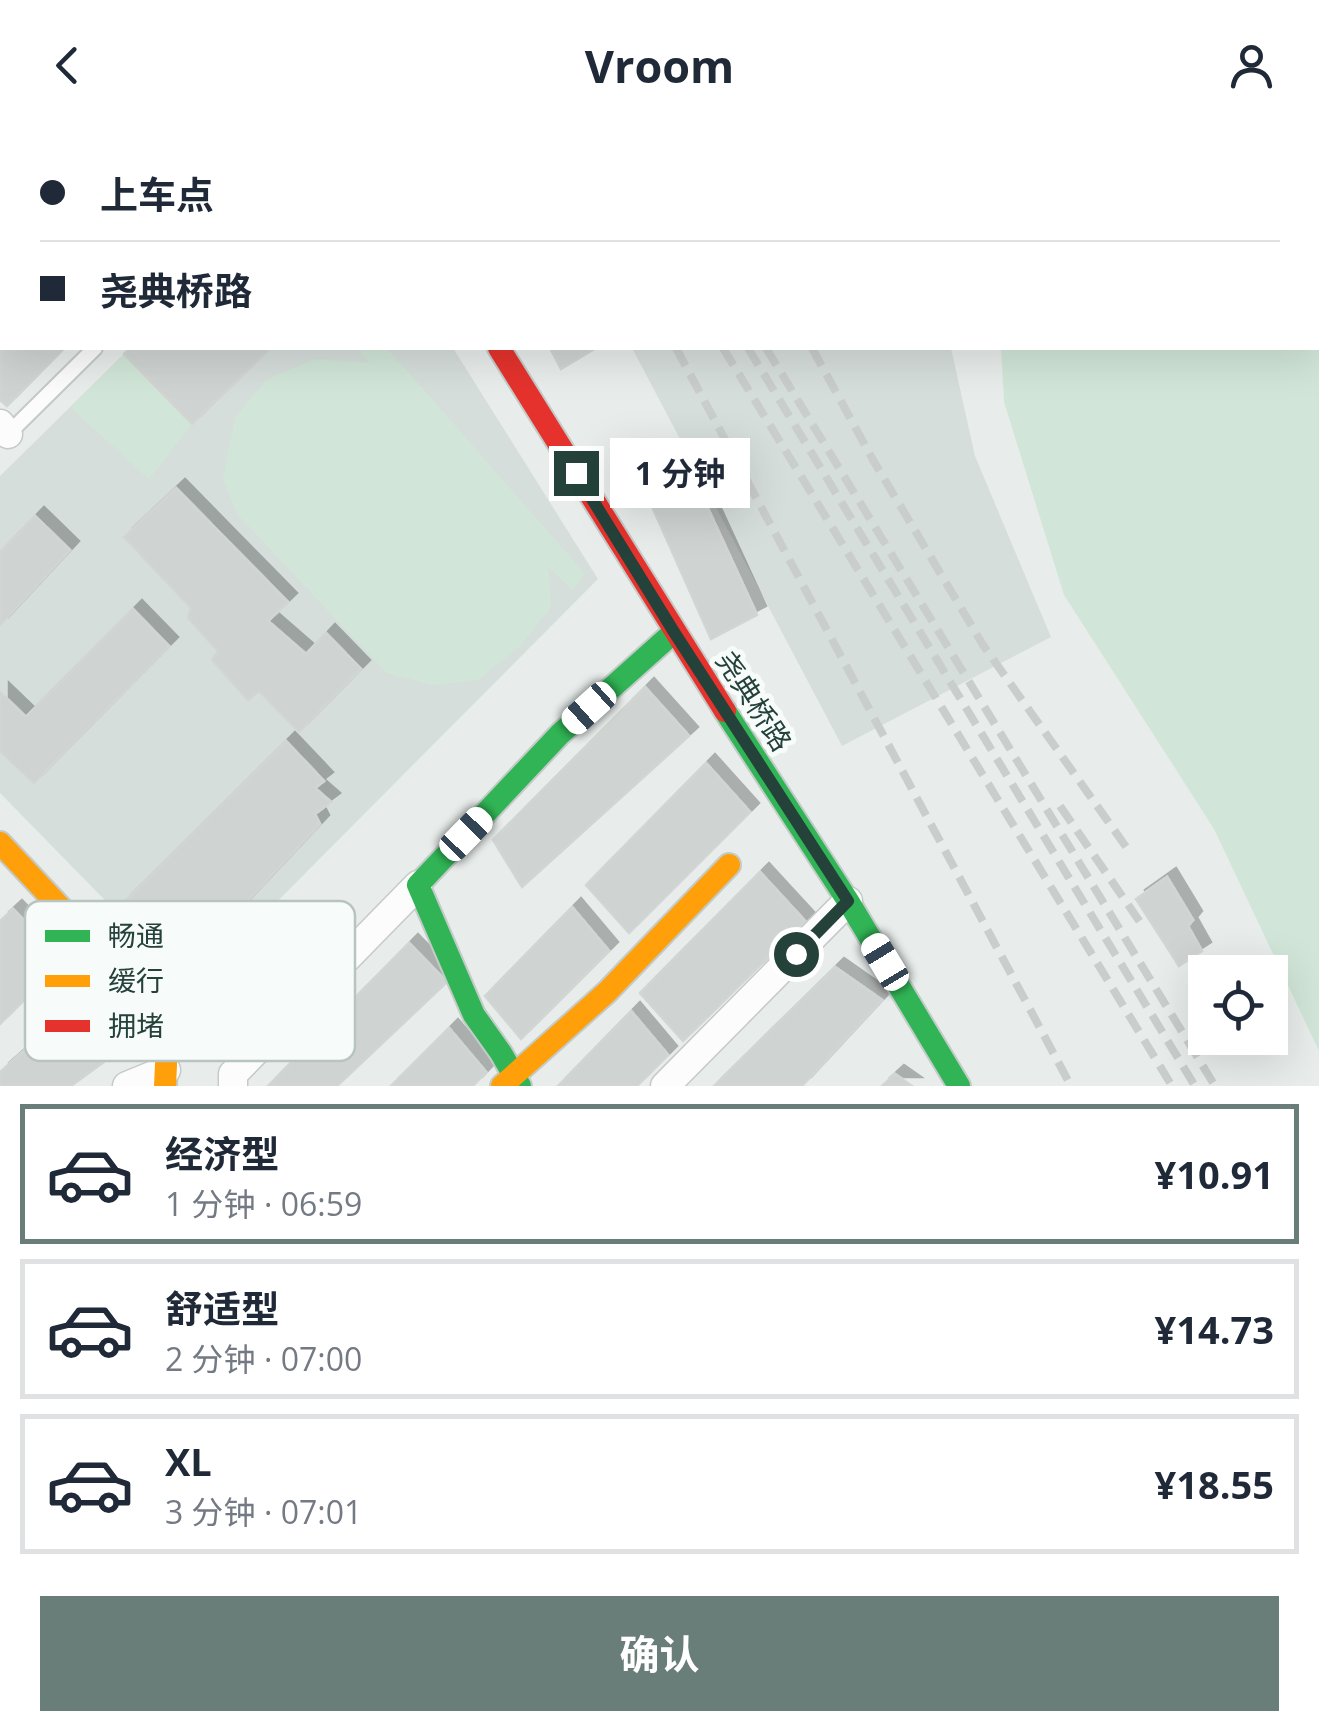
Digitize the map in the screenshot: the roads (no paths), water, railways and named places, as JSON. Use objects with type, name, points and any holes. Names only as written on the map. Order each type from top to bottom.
[{"type":"street","name":"尧典桥路","points":[[501,350],[674,632],[848,901],[959,1086]]},
{"type":"street","points":[[355,949],[560,734],[674,632]]},
{"type":"street","points":[[0,843],[54,901]]},
{"type":"street","points":[[418,884],[474,1015],[512,1082],[730,865]]},
{"type":"street","points":[[665,1086],[848,901]]},
{"type":"street","points":[[232,1086],[233,1074],[246,1061]]},
{"type":"street","points":[[127,1086],[165,1078]]},
{"type":"lane","points":[[3,433],[93,350]]},
{"type":"railway","points":[[677,350],[1071,1086]]},
{"type":"railway","points":[[724,350],[1172,1086]]},
{"type":"railway","points":[[749,350],[1195,1086]]},
{"type":"railway","points":[[767,350],[1215,1086]]},
{"type":"railway","points":[[813,350],[983,645],[1129,851]]},
{"type":"railway","points":[[1060,806],[1142,925]]}]
